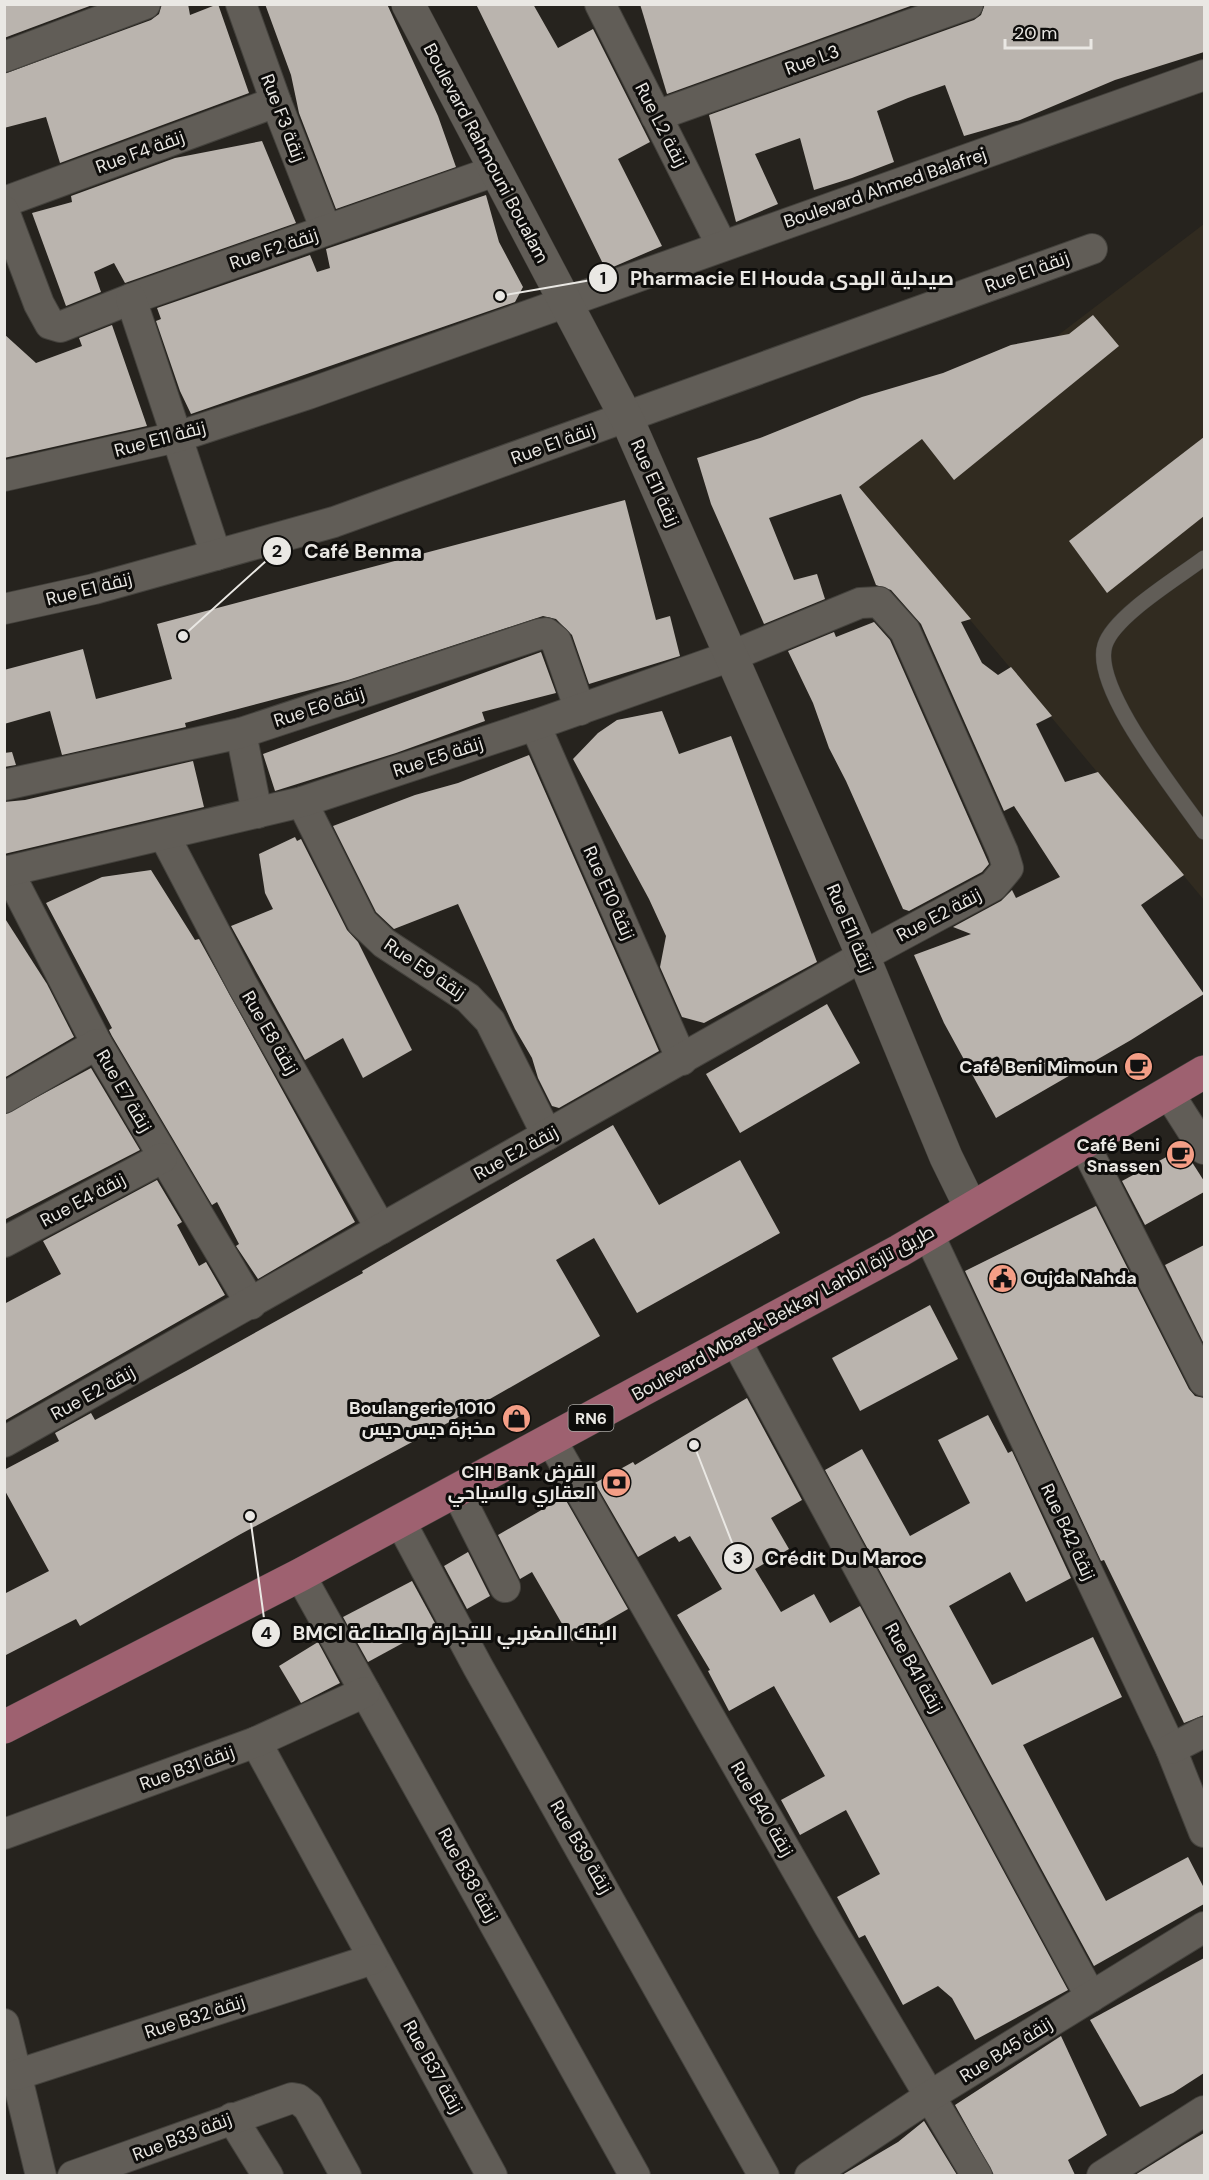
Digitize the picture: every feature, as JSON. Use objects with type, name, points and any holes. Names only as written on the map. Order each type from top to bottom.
[{"type":"main road","name":"Boulevard Mbarek Bekkay Lahbil طريق تازة","points":[[4,1727],[300,1575],[551,1440],[928,1233],[1204,1072]]},
{"type":"street","points":[[4,57],[145,4]]},
{"type":"street","name":"Rue F3 زنقة","points":[[242,4],[276,102],[326,230]]},
{"type":"street","name":"Boulevard Rahmouni Boualam","points":[[408,4],[565,302]]},
{"type":"street","name":"Rue L2 زنقة","points":[[600,4],[722,246]]},
{"type":"street","name":"Rue L3","points":[[656,116],[968,4]]},
{"type":"street","name":"Boulevard Ahmed Balafrej","points":[[565,302],[1204,75]]},
{"type":"street","name":"Rue F4 زنقة","points":[[4,202],[276,102]]},
{"type":"street","name":"Rue F2 زنقة","points":[[4,211],[39,304],[53,327],[495,171]]},
{"type":"street","name":"Rue E1 زنقة","points":[[4,609],[94,589],[334,522],[1092,249]]},
{"type":"street","points":[[131,299],[216,555]]},
{"type":"street","name":"Rue E11 زنقة","points":[[4,476],[177,437],[308,394],[565,302],[626,417],[863,956],[946,1157],[971,1208]]},
{"type":"street","name":"Rue E5 زنقة","points":[[6,872],[302,802],[580,710],[731,656],[860,603],[879,602],[905,631],[1003,852]]},
{"type":"street","name":"Rue E6 زنقة","points":[[4,785],[241,733],[546,633],[556,641],[580,710]]},
{"type":"street","name":"Rue E10 زنقة","points":[[535,725],[682,1060]]},
{"type":"street","points":[[241,733],[257,813]]},
{"type":"street","name":"Rue E9 زنقة","points":[[302,802],[362,922],[384,942],[468,998],[485,1015],[547,1136]]},
{"type":"street","name":"Rue E8 زنقة","points":[[164,834],[243,986],[381,1229]]},
{"type":"street","name":"Rue E2 زنقة","points":[[4,1442],[863,956],[993,886],[1008,868],[1003,852]]},
{"type":"street","name":"Rue E7 زنقة","points":[[6,872],[97,1044],[162,1158],[251,1304]]},
{"type":"street","points":[[4,1098],[97,1044]]},
{"type":"street","points":[[1169,1094],[1204,1149]]},
{"type":"street","points":[[1084,1144],[1204,1381]]},
{"type":"street","name":"Rue E4 زنقة","points":[[4,1242],[162,1158]]},
{"type":"street","name":"Rue B42 زنقة","points":[[928,1233],[1171,1749],[1204,1832]]},
{"type":"street","name":"Rue B41 زنقة","points":[[735,1339],[1091,1997]]},
{"type":"street","name":"Rue B40 زنقة","points":[[551,1440],[977,2175]]},
{"type":"street","points":[[456,1490],[505,1587]]},
{"type":"street","name":"Rue B39 زنقة","points":[[400,1521],[478,1667],[764,2174]]},
{"type":"street","name":"Rue B38 زنقة","points":[[300,1575],[635,2175]]},
{"type":"street","name":"Rue B31 زنقة","points":[[4,1834],[256,1742],[364,1692]]},
{"type":"street","points":[[1171,1749],[1204,1732]]},
{"type":"street","name":"Rue B37 زنقة","points":[[256,1742],[492,2175]]},
{"type":"street","name":"Rue B45 زنقة","points":[[810,2175],[930,2096],[1204,1928]]},
{"type":"street","name":"Rue B32 زنقة","points":[[16,2075],[374,1959]]},
{"type":"street","points":[[4,2024],[41,2175]]},
{"type":"street","name":"Rue B33 زنقة","points":[[73,2175],[128,2168],[232,2118],[298,2098],[308,2107],[345,2175]]},
{"type":"street","points":[[1102,2175],[1204,2111]]},
{"type":"street","points":[[232,2118],[268,2175]]},
{"type":"lane","points":[[1204,558],[1126,615],[1105,645],[1105,672],[1118,706],[1204,832]]},
{"type":"shaded area","points":[[1204,224],[1204,900],[859,487]]},
{"type":"building","points":[[4,4],[95,4],[4,38]]},
{"type":"building","points":[[162,4],[188,4],[190,15],[218,4],[249,93],[60,163],[46,117],[4,128],[4,74],[151,20],[159,14]]},
{"type":"building","points":[[265,4],[387,4],[438,116],[456,167],[336,209],[299,113],[291,75]]},
{"type":"building","points":[[476,4],[533,4],[558,48],[593,29],[650,142],[618,159],[662,246],[606,270]]},
{"type":"building","points":[[640,4],[916,4],[667,94]]},
{"type":"building","points":[[985,4],[1204,4],[1204,52],[1115,80],[1020,120],[964,136],[945,85],[908,98],[877,111],[894,162],[852,178],[814,190],[800,138],[755,154],[778,204],[736,222],[709,115],[974,20],[981,15]]},
{"type":"building","points":[[262,141],[296,223],[125,283],[114,263],[94,272],[101,292],[66,306],[32,213],[72,202],[71,196],[175,158]]},
{"type":"building","points":[[486,195],[499,242],[523,287],[515,302],[191,414],[180,391],[156,321],[161,319],[157,308],[310,255],[317,272],[330,268],[326,249]]},
{"type":"building","points":[[1093,315],[1119,346],[954,480],[922,439],[859,487],[971,619],[961,622],[982,663],[998,675],[1011,667],[1052,716],[1036,724],[1065,782],[1098,772],[1184,875],[1141,905],[1204,994],[1131,1040],[996,1118],[944,1023],[914,955],[971,934],[953,927],[1001,901],[1012,890],[1016,898],[1060,877],[1014,806],[1004,811],[921,624],[891,590],[876,585],[841,494],[769,518],[794,580],[817,574],[825,599],[764,624],[711,504],[697,458],[760,438],[862,397],[943,373],[1011,345],[1069,334]]},
{"type":"building","points":[[112,325],[147,426],[4,458],[4,334],[36,363],[82,346],[79,338]]},
{"type":"building","points":[[1204,437],[1204,516],[1107,593],[1069,541]]},
{"type":"building","points":[[625,500],[656,620],[670,616],[680,656],[589,684],[572,635],[556,619],[543,616],[348,680],[185,723],[186,727],[62,755],[50,711],[4,724],[4,670],[83,649],[96,699],[172,679],[157,624]]},
{"type":"building","points":[[874,622],[890,640],[989,864],[982,872],[909,911],[903,909],[829,748],[813,703],[788,651],[834,632],[836,637]]},
{"type":"building","points":[[541,652],[556,693],[482,712],[485,721],[396,753],[275,791],[263,754]]},
{"type":"building","points":[[662,711],[679,754],[731,736],[817,962],[704,1023],[682,1017],[660,967],[666,936],[649,899],[573,759],[598,733],[617,720]]},
{"type":"building","points":[[12,752],[16,765],[4,767],[4,753]]},
{"type":"building","points":[[529,755],[659,1051],[559,1108],[552,1106],[538,1078],[532,1058],[515,1029],[458,904],[394,929],[376,912],[333,826],[415,795],[458,783]]},
{"type":"building","points":[[193,761],[204,807],[4,854],[4,802],[25,800]]},
{"type":"building","points":[[295,837],[297,841],[301,839],[347,930],[358,942],[412,1050],[363,1078],[343,1038],[305,1060],[231,926],[273,909],[265,893],[259,854]]},
{"type":"building","points":[[151,870],[195,940],[199,939],[355,1222],[258,1279],[236,1246],[239,1244],[217,1202],[212,1205],[112,1036],[109,1030],[112,1028],[46,903],[102,877]]},
{"type":"building","points":[[4,917],[47,984],[74,1037],[4,1078]]},
{"type":"building","points":[[827,1004],[860,1063],[740,1133],[706,1074]]},
{"type":"building","points":[[91,1068],[140,1150],[4,1220],[4,1115]]},
{"type":"building","points":[[613,1125],[659,1205],[740,1160],[780,1233],[637,1313],[594,1238],[556,1260],[600,1336],[455,1419],[239,1535],[80,1626],[76,1619],[4,1656],[4,1594],[49,1571],[4,1489],[4,1470],[59,1441],[55,1433],[91,1413],[95,1420],[186,1371],[363,1273],[362,1271]]},
{"type":"building","points":[[1183,1148],[1204,1181],[1204,1192],[1145,1225],[1122,1181]]},
{"type":"building","points":[[157,1180],[182,1222],[177,1225],[199,1266],[206,1262],[225,1295],[4,1421],[4,1304],[61,1274],[43,1241]]},
{"type":"building","points":[[1096,1206],[1189,1389],[1195,1396],[1204,1398],[1204,1715],[1184,1723],[1104,1560],[1101,1561],[965,1271]]},
{"type":"building","points":[[1204,1245],[1204,1344],[1165,1265]]},
{"type":"building","points":[[930,1305],[958,1359],[860,1411],[832,1358]]},
{"type":"building","points":[[747,1398],[802,1500],[771,1518],[789,1549],[755,1569],[781,1612],[814,1594],[830,1623],[860,1606],[1068,1990],[975,2040],[952,1998],[938,1986],[903,2005],[865,1935],[859,1938],[837,1897],[880,1874],[846,1810],[800,1835],[781,1800],[825,1776],[774,1686],[729,1711],[708,1671],[710,1670],[677,1615],[722,1589],[690,1536],[679,1542],[675,1536],[638,1557],[595,1483],[633,1462],[635,1465]]},
{"type":"building","points":[[988,1415],[1008,1453],[1012,1451],[1071,1578],[1026,1602],[1010,1572],[949,1606],[992,1685],[1093,1637],[1122,1697],[1023,1745],[1106,1901],[1188,1857],[1204,1888],[1204,1904],[1094,1966],[825,1470],[862,1449],[910,1536],[970,1503],[938,1440]]},
{"type":"building","points":[[564,1497],[628,1609],[572,1641],[532,1572],[520,1579],[498,1535]]},
{"type":"building","points":[[468,1552],[490,1596],[467,1609],[444,1566]]},
{"type":"building","points":[[412,1581],[436,1625],[368,1662],[343,1617]]},
{"type":"building","points":[[318,1642],[340,1683],[301,1703],[279,1666]]},
{"type":"building","points":[[1204,1958],[1204,2073],[1173,2093],[1140,2107],[1090,2020]]},
{"type":"building","points":[[1061,2036],[1107,2135],[1068,2160],[1075,2175],[994,2175],[955,2105]]},
{"type":"building","points":[[924,2121],[957,2175],[842,2175],[898,2142]]},
{"type":"building","points":[[1204,2133],[1204,2175],[1135,2175],[1185,2144]]},
{"type":"place","name":"Pharmacie El Houda صيدلية الهدى","points":[[500,296]]},
{"type":"place","name":"Café Benma","points":[[183,636]]},
{"type":"place","name":"Café Beni Mimoun","points":[[1139,1067]]},
{"type":"place","name":"Café Beni Snassen","points":[[1181,1155]]},
{"type":"place","name":"Oujda Nahda","points":[[1002,1278]]},
{"type":"place","name":"Boulangerie 1010 مخبزة ديس ديس","points":[[517,1418]]},
{"type":"place","name":"Crédit Du Maroc","points":[[694,1445]]},
{"type":"place","name":"CIH Bank القرض العقاري والسياحي","points":[[617,1482]]},
{"type":"place","name":"BMCI البنك المغربي للتجارة والصناعة","points":[[250,1516]]}]
